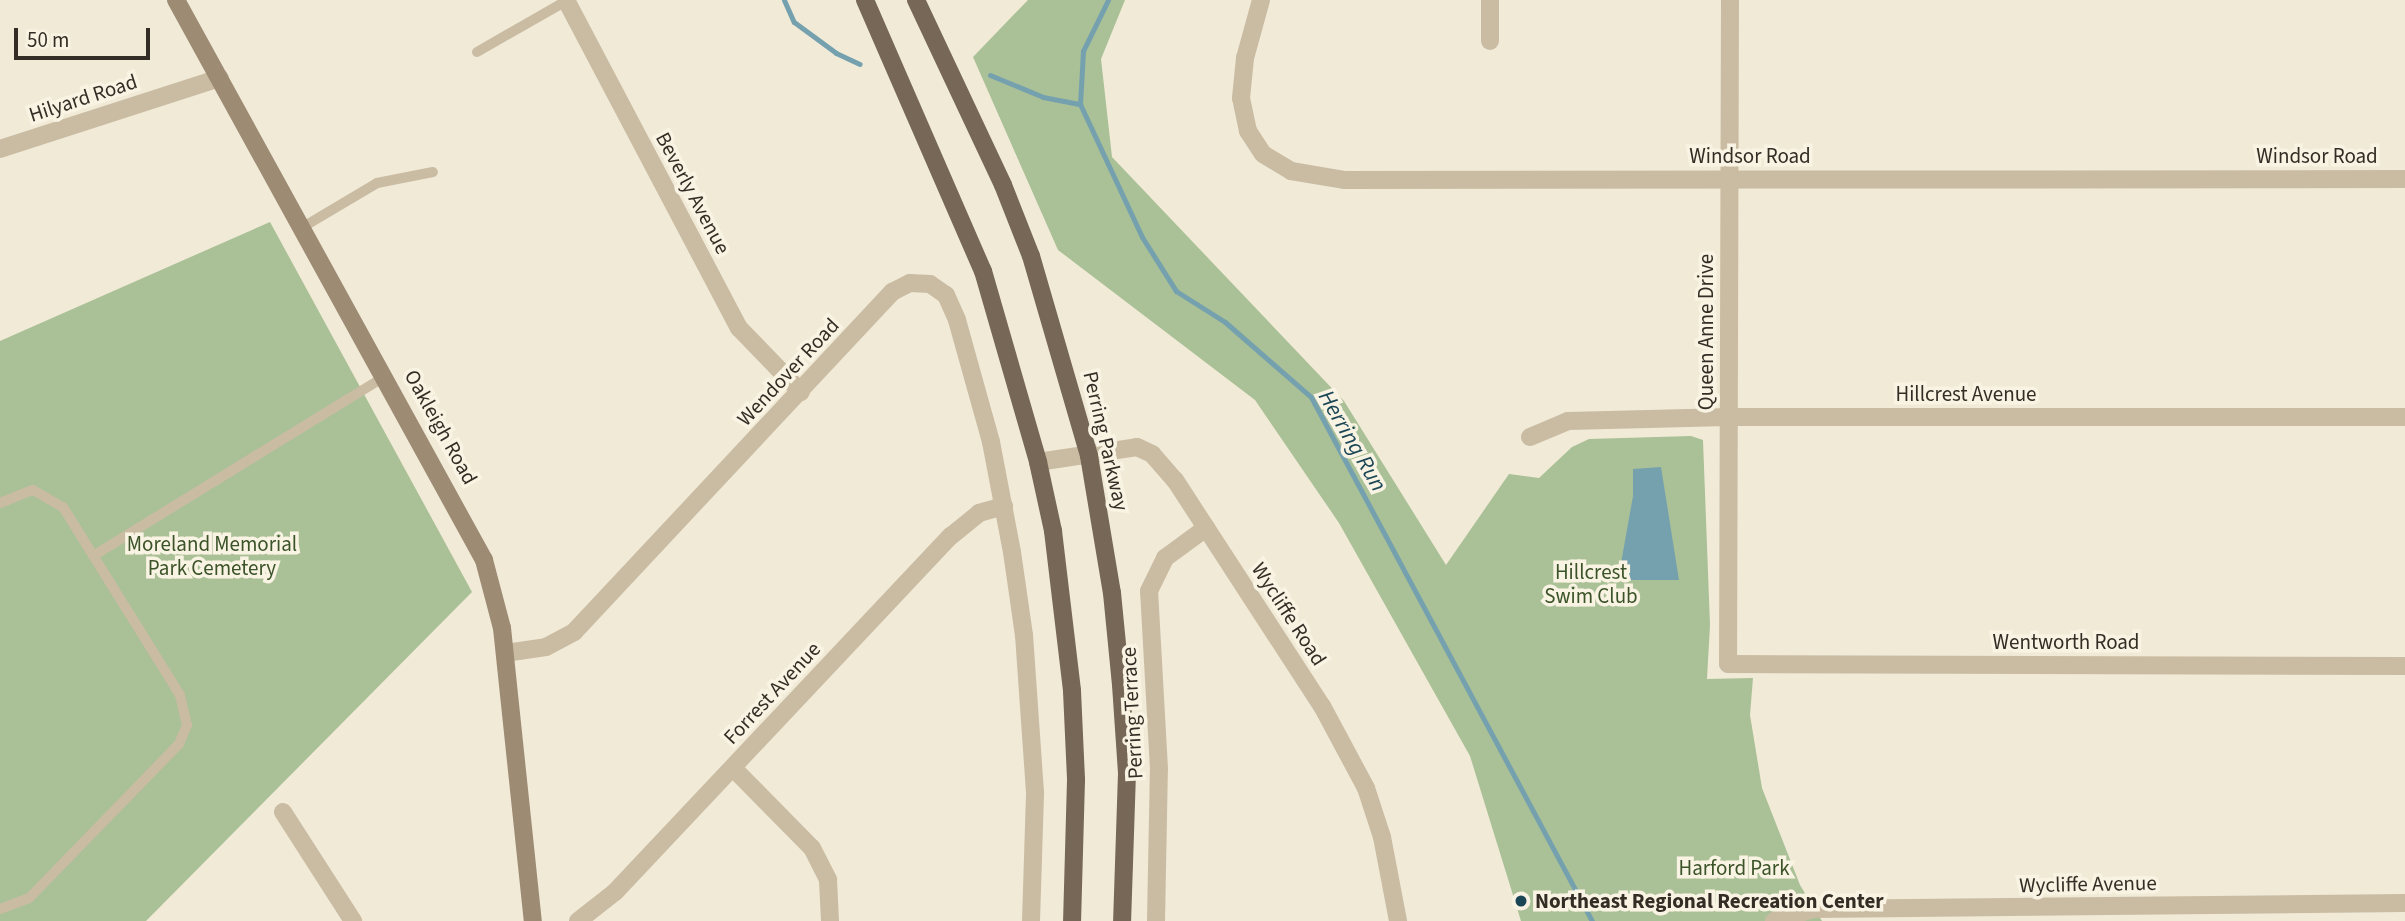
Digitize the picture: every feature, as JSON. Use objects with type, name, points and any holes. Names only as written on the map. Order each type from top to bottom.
[{"type":"main road","points":[[866,0],[983,271],[1038,462],[1053,531],[1072,691],[1076,779],[1072,921]]},
{"type":"main road","name":"Perring Parkway","points":[[916,0],[940,46],[1031,256],[1089,456],[1110,581],[1121,685],[1127,773],[1122,921]]},
{"type":"main road","points":[[922,0],[940,46]]},
{"type":"street","name":"Oakleigh Road","points":[[176,0],[481,551],[498,604],[505,653],[533,921]]},
{"type":"street","name":"Beverly Avenue","points":[[566,0],[739,328],[754,348],[802,392]]},
{"type":"street","name":"Windsor Road","points":[[1261,0],[1245,58],[1241,98],[1248,131],[1263,154],[1291,171],[1345,180],[2405,179]]},
{"type":"street","points":[[1490,0],[1490,41]]},
{"type":"street","name":"Queen Anne Drive","points":[[1728,664],[1730,0]]},
{"type":"street","name":"Hilyard Road","points":[[0,149],[219,78]]},
{"type":"street","name":"Wendover Road","points":[[505,653],[546,647],[574,632],[802,392],[892,292],[923,283],[941,290],[957,320],[1004,506]]},
{"type":"street","name":"Hillcrest Avenue","points":[[1530,437],[1568,421],[1728,417],[2405,417]]},
{"type":"street","name":"Wycliffe Road","points":[[1038,462],[1137,447],[1153,454],[1206,528],[1322,706],[1366,788],[1382,837],[1398,921]]},
{"type":"street","points":[[1004,506],[1024,635],[1035,794],[1031,921]]},
{"type":"street","name":"Forrest Avenue","points":[[578,921],[615,892],[956,531],[979,513],[1004,506]]},
{"type":"street","name":"Perring Terrace","points":[[1156,921],[1159,769],[1149,591],[1165,558],[1206,528]]},
{"type":"street","name":"Wentworth Road","points":[[1728,664],[2405,666]]},
{"type":"street","points":[[733,768],[812,848],[828,880],[830,921]]},
{"type":"street","points":[[283,812],[353,921]]},
{"type":"street","name":"Wycliffe Avenue","points":[[1774,921],[1814,909],[2405,904]]},
{"type":"lane","points":[[477,52],[566,0]]},
{"type":"lane","points":[[303,228],[377,183],[433,172]]},
{"type":"lane","points":[[93,556],[386,376]]},
{"type":"lane","points":[[0,503],[33,490],[49,496],[63,507],[180,695],[187,725],[179,744],[29,898],[0,909]]},
{"type":"green space","points":[[1028,0],[1125,0],[1101,59],[1112,157],[1344,401],[1446,565],[1509,474],[1539,478],[1572,447],[1589,439],[1691,436],[1703,440],[1710,625],[1707,679],[1753,678],[1750,715],[1762,788],[1800,885],[1822,921],[1521,921],[1470,756],[1339,523],[1255,400],[1058,250],[973,57]]},
{"type":"green space","name":"Moreland Memorial Park Cemetery","points":[[270,222],[472,592],[146,921],[0,921],[0,341]]},
{"type":"water","points":[[1661,467],[1679,580],[1618,580],[1633,496],[1633,469]]},
{"type":"waterway","name":"Herring Run","points":[[784,0],[794,22],[836,53],[860,64]]},
{"type":"waterway","name":"Herring Run","points":[[1108,0],[1083,51],[1080,104],[1142,237],[1176,291],[1225,322],[1311,397],[1592,921]]},
{"type":"waterway","name":"Herring Run","points":[[990,75],[1043,97],[1080,104]]},
{"type":"place","name":"Northeast Regional Recreation Center","points":[[1521,901]]},
{"type":"park label","name":"Hillcrest Swim Club","points":[[1591,584]]},
{"type":"park label","name":"Harford Park","points":[[1734,868]]}]
